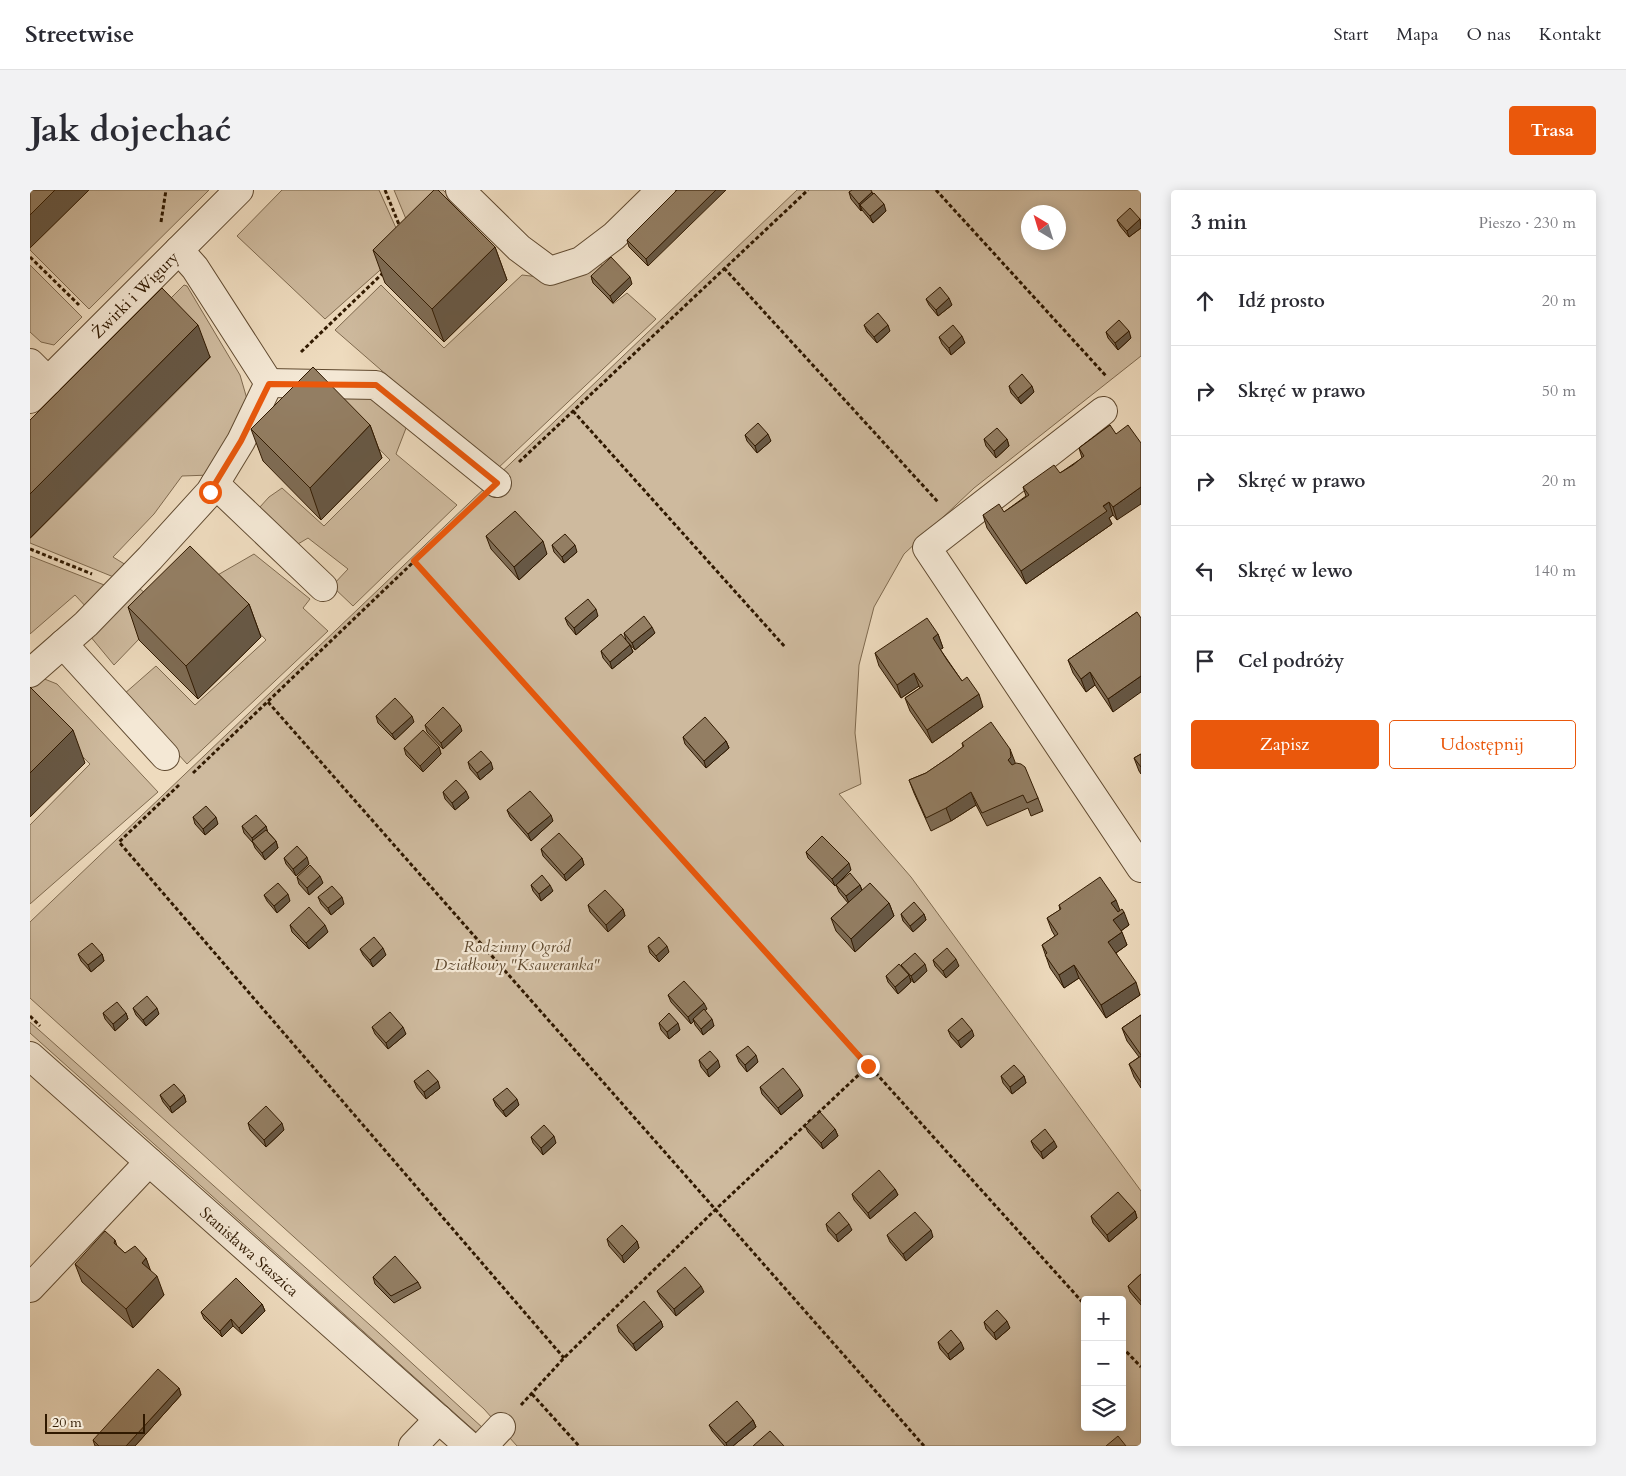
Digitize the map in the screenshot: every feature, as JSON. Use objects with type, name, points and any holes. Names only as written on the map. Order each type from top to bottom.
[{"type":"street","name":"Żwirki i Wigury","points":[[36,381],[179,250],[240,190]]},
{"type":"street","points":[[460,190],[519,248],[550,271],[581,261],[614,236],[661,190]]},
{"type":"street","points":[[179,250],[195,268],[269,384]]},
{"type":"street","points":[[269,384],[376,385],[497,483]]},
{"type":"street","points":[[30,673],[86,624],[210,492],[241,441],[269,384]]},
{"type":"street","points":[[1103,411],[927,548],[1141,868]]},
{"type":"street","points":[[215,484],[323,587]]},
{"type":"street","points":[[63,644],[165,756]]},
{"type":"street","name":"Stanisława Staszica","points":[[30,1056],[469,1446]]},
{"type":"street","points":[[30,1288],[149,1162]]},
{"type":"street","points":[[413,1446],[439,1419]]},
{"type":"path","points":[[160,225],[166,190]]},
{"type":"path","points":[[385,190],[402,231]]},
{"type":"path","points":[[190,776],[414,561],[808,190]]},
{"type":"path","points":[[936,190],[1108,377]]},
{"type":"path","points":[[30,257],[84,310]]},
{"type":"path","points":[[269,384],[388,268]]},
{"type":"path","points":[[724,268],[944,509]]},
{"type":"path","points":[[573,411],[785,647]]},
{"type":"path","points":[[30,549],[122,587]]},
{"type":"path","points":[[414,561],[1081,1301]]},
{"type":"path","points":[[268,702],[924,1446]]},
{"type":"path","points":[[183,782],[119,842],[564,1358]]},
{"type":"path","points":[[492,1437],[564,1358],[716,1209],[868,1066]]},
{"type":"path","points":[[1126,1351],[1141,1367]]},
{"type":"path","points":[[532,1394],[579,1446]]},
{"type":"green space","points":[[89,190],[209,190],[89,309],[30,248]]},
{"type":"green space","points":[[282,190],[379,190],[405,248],[325,319],[237,236]]},
{"type":"green space","points":[[394,190],[443,190],[452,199],[413,236]]},
{"type":"green space","name":"Rodzinny Ogród Działkowy \"Ksaweranka\"","points":[[797,190],[1141,190],[1141,356],[974,488],[904,554],[874,607],[859,665],[855,733],[861,784],[839,794],[911,877],[1141,1191],[1141,1446],[517,1446],[484,1409],[30,998],[30,922]]},
{"type":"green space","points":[[590,260],[604,266],[591,279],[613,304],[627,293],[656,319],[496,470],[335,330],[381,285],[444,348],[522,275],[548,278]]},
{"type":"green space","points":[[30,265],[82,317],[54,345],[41,342],[30,332]]},
{"type":"green space","points":[[184,285],[187,286],[240,375],[247,399],[211,475],[182,476],[154,514],[113,557],[131,568],[121,580],[30,543],[30,539],[211,357],[174,320],[138,331]]},
{"type":"green space","points":[[370,395],[408,423],[396,454],[457,505],[353,606],[332,586],[348,569],[308,538],[288,550],[259,508],[269,497],[282,488],[324,526],[390,460],[327,396]]},
{"type":"green space","points":[[254,554],[310,599],[303,608],[328,631],[187,764],[124,694],[156,666],[195,705],[266,640],[209,580]]},
{"type":"green space","points":[[30,556],[112,588],[89,610],[75,595],[30,634]]},
{"type":"green space","points":[[139,588],[166,611],[114,665],[90,636]]},
{"type":"green space","points":[[42,678],[57,684],[158,792],[30,904],[30,825],[90,764],[30,705],[30,686]]},
{"type":"green space","points":[[30,1022],[484,1429],[478,1434],[30,1033]]},
{"type":"building","points":[[30,190],[55,190],[30,215]]},
{"type":"building","points":[[434,190],[438,190],[495,247],[432,309],[373,250]]},
{"type":"building","points":[[677,190],[716,190],[646,259],[627,240]]},
{"type":"building","points":[[852,190],[871,190],[872,192],[859,204],[849,192]]},
{"type":"building","points":[[874,193],[884,204],[870,216],[860,205]]},
{"type":"building","points":[[1130,208],[1140,219],[1127,231],[1117,220]]},
{"type":"building","points":[[611,257],[630,277],[610,296],[591,276]]},
{"type":"building","points":[[940,287],[949,298],[936,310],[926,299]]},
{"type":"building","points":[[162,288],[198,325],[30,494],[30,420]]},
{"type":"building","points":[[878,313],[888,325],[874,337],[864,325]]},
{"type":"building","points":[[1119,320],[1129,331],[1115,343],[1106,332]]},
{"type":"building","points":[[953,325],[962,336],[949,348],[939,337]]},
{"type":"building","points":[[313,367],[370,425],[310,488],[251,429]]},
{"type":"building","points":[[1022,374],[1032,386],[1018,398],[1009,386]]},
{"type":"building","points":[[758,423],[768,434],[755,446],[745,435]]},
{"type":"building","points":[[1110,425],[1116,434],[1128,425],[1141,443],[1141,487],[1113,507],[1109,502],[1103,506],[1107,511],[1021,571],[983,515],[999,504],[1004,512],[1029,495],[1023,487],[1054,465],[1060,473],[1073,465],[1084,456],[1079,448]]},
{"type":"building","points":[[997,428],[1007,439],[994,451],[984,439]]},
{"type":"building","points":[[515,511],[543,541],[514,567],[486,536]]},
{"type":"building","points":[[565,534],[575,545],[562,557],[552,545]]},
{"type":"building","points":[[190,546],[249,604],[186,666],[128,607]]},
{"type":"building","points":[[588,599],[596,609],[574,628],[565,618]]},
{"type":"building","points":[[1137,612],[1141,618],[1141,676],[1108,699],[1090,672],[1081,679],[1068,660]]},
{"type":"building","points":[[644,616],[652,627],[632,643],[624,633]]},
{"type":"building","points":[[927,618],[938,634],[933,638],[947,660],[962,681],[967,677],[979,694],[927,730],[905,698],[923,686],[914,673],[897,685],[875,653]]},
{"type":"building","points":[[621,634],[630,645],[610,662],[601,651]]},
{"type":"building","points":[[30,687],[73,730],[30,773]]},
{"type":"building","points":[[395,698],[412,716],[392,734],[376,716]]},
{"type":"building","points":[[443,707],[460,725],[441,743],[425,725]]},
{"type":"building","points":[[705,717],[726,741],[704,761],[683,737]]},
{"type":"building","points":[[991,722],[1010,749],[1011,757],[1008,760],[1012,765],[1016,763],[1025,767],[1038,798],[1027,803],[1023,795],[982,813],[971,792],[926,818],[909,780],[926,773],[951,756],[964,746],[962,743]]},
{"type":"building","points":[[423,730],[439,747],[420,766],[404,748]]},
{"type":"building","points":[[481,751],[491,762],[477,773],[468,762]]},
{"type":"building","points":[[1141,754],[1141,767],[1134,758]]},
{"type":"building","points":[[456,780],[466,791],[452,803],[443,792]]},
{"type":"building","points":[[530,791],[551,815],[528,834],[507,810]]},
{"type":"building","points":[[206,806],[216,817],[203,829],[193,817]]},
{"type":"building","points":[[256,815],[266,826],[252,838],[242,826]]},
{"type":"building","points":[[266,830],[276,841],[262,853],[252,841]]},
{"type":"building","points":[[559,833],[582,858],[564,875],[541,849]]},
{"type":"building","points":[[822,836],[849,863],[832,879],[806,852]]},
{"type":"building","points":[[297,846],[307,857],[293,869],[284,858]]},
{"type":"building","points":[[310,865],[320,876],[307,888],[297,877]]},
{"type":"building","points":[[850,873],[860,885],[846,896],[836,885]]},
{"type":"building","points":[[542,875],[550,885],[539,894],[531,885]]},
{"type":"building","points":[[1100,877],[1116,900],[1111,903],[1118,912],[1122,909],[1124,912],[1113,920],[1122,932],[1108,942],[1136,982],[1101,1005],[1074,965],[1059,975],[1045,955],[1047,953],[1042,945],[1058,934],[1047,918],[1061,909],[1059,905]]},
{"type":"building","points":[[278,883],[288,894],[274,906],[264,895]]},
{"type":"building","points":[[870,883],[889,903],[851,939],[831,918]]},
{"type":"building","points":[[332,886],[342,897],[328,908],[318,897]]},
{"type":"building","points":[[605,890],[623,909],[606,925],[588,905]]},
{"type":"building","points":[[914,902],[924,914],[910,926],[901,914]]},
{"type":"building","points":[[309,907],[325,925],[306,943],[290,925]]},
{"type":"building","points":[[374,937],[383,948],[370,960],[360,949]]},
{"type":"building","points":[[659,937],[667,946],[656,956],[648,946]]},
{"type":"building","points":[[92,943],[102,954],[88,965],[78,954]]},
{"type":"building","points":[[947,948],[956,959],[943,971],[933,960]]},
{"type":"building","points":[[915,953],[925,964],[911,976],[901,965]]},
{"type":"building","points":[[899,964],[909,975],[895,987],[886,976]]},
{"type":"building","points":[[684,981],[704,1003],[688,1017],[668,995]]},
{"type":"building","points":[[147,996],[157,1008],[143,1020],[133,1008]]},
{"type":"building","points":[[117,1002],[126,1013],[113,1024],[103,1013]]},
{"type":"building","points":[[704,1009],[712,1019],[701,1029],[693,1019]]},
{"type":"building","points":[[390,1012],[403,1027],[386,1043],[372,1027]]},
{"type":"building","points":[[669,1013],[678,1023],[667,1032],[659,1023]]},
{"type":"building","points":[[1141,1015],[1141,1055],[1122,1028]]},
{"type":"building","points":[[962,1018],[972,1030],[958,1041],[948,1030]]},
{"type":"building","points":[[748,1046],[756,1055],[745,1065],[736,1055]]},
{"type":"building","points":[[710,1051],[718,1060],[707,1070],[699,1060]]},
{"type":"building","points":[[1141,1056],[1141,1082],[1129,1064]]},
{"type":"building","points":[[1014,1065],[1024,1076],[1010,1087],[1001,1076]]},
{"type":"building","points":[[783,1068],[800,1089],[778,1108],[760,1087]]},
{"type":"building","points":[[428,1070],[438,1081],[424,1092],[414,1081]]},
{"type":"building","points":[[174,1084],[184,1095],[170,1107],[160,1095]]},
{"type":"building","points":[[507,1088],[517,1099],[503,1111],[493,1099]]},
{"type":"building","points":[[266,1106],[282,1123],[264,1140],[248,1123]]},
{"type":"building","points":[[820,1112],[835,1129],[821,1143],[805,1126]]},
{"type":"building","points":[[544,1125],[554,1136],[541,1148],[531,1137]]},
{"type":"building","points":[[1045,1129],[1054,1141],[1041,1152],[1031,1141]]},
{"type":"building","points":[[879,1170],[895,1189],[868,1213],[852,1194]]},
{"type":"building","points":[[1118,1192],[1135,1211],[1107,1235],[1091,1216]]},
{"type":"building","points":[[839,1212],[849,1224],[836,1235],[826,1224]]},
{"type":"building","points":[[915,1212],[931,1230],[903,1254],[887,1235]]},
{"type":"building","points":[[622,1225],[637,1241],[622,1256],[607,1239]]},
{"type":"building","points":[[105,1231],[125,1253],[135,1246],[146,1258],[142,1263],[157,1276],[126,1309],[75,1264]]},
{"type":"building","points":[[395,1256],[418,1282],[391,1296],[373,1277]]},
{"type":"building","points":[[685,1267],[701,1286],[674,1309],[657,1291]]},
{"type":"building","points":[[1141,1274],[1141,1301],[1128,1286]]},
{"type":"building","points":[[236,1278],[262,1304],[239,1328],[231,1319],[220,1331],[201,1312]]},
{"type":"building","points":[[644,1301],[661,1321],[633,1344],[617,1325]]},
{"type":"building","points":[[997,1310],[1007,1321],[994,1333],[984,1322]]},
{"type":"building","points":[[951,1330],[961,1342],[948,1354],[938,1342]]},
{"type":"building","points":[[158,1369],[179,1388],[126,1446],[99,1446],[93,1440]]},
{"type":"building","points":[[737,1401],[753,1420],[726,1443],[709,1425]]},
{"type":"building","points":[[770,1431],[784,1446],[753,1446]]},
{"type":"building","points":[[1118,1436],[1126,1446],[1106,1446]]},
{"type":"route","points":[[210,492],[241,441],[269,384],[376,385],[497,483],[414,561],[868,1066]]}]
